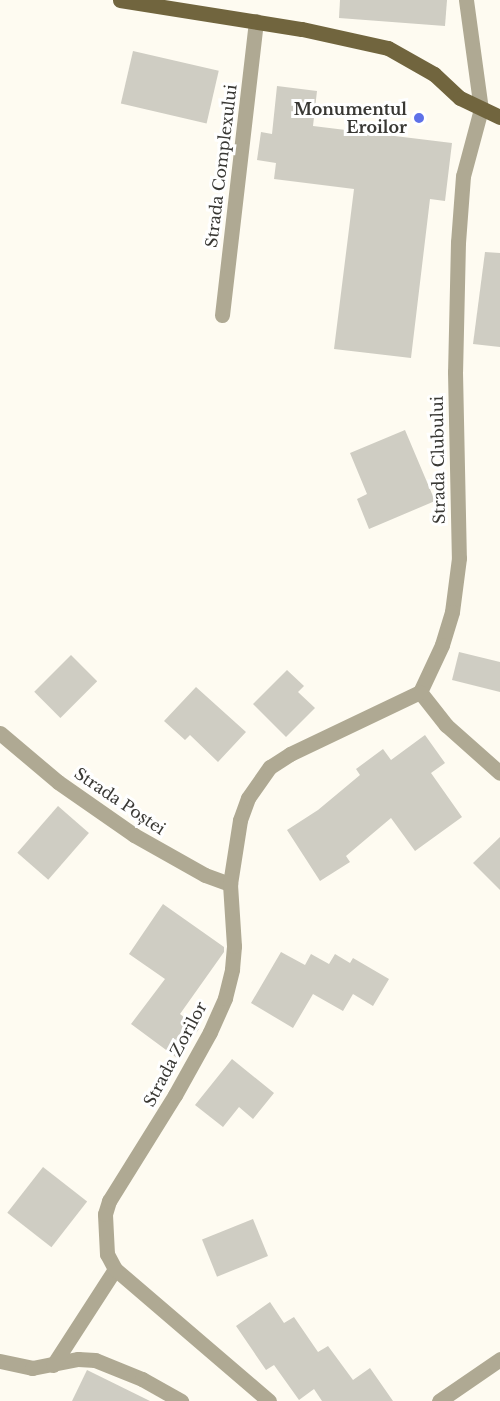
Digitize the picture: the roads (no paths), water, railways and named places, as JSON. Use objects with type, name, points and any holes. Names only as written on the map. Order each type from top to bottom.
[{"type":"main road","points":[[120,0],[256,21],[388,48],[434,74],[460,98],[500,117]]},
{"type":"street","points":[[466,0],[481,109]]},
{"type":"street","name":"Strada Complexului","points":[[222,315],[256,21]]},
{"type":"street","name":"Strada Clubului","points":[[420,692],[442,645],[456,588],[459,558],[455,372],[458,242],[463,176],[481,109]]},
{"type":"street","points":[[420,692],[446,725],[500,773]]},
{"type":"street","name":"Strada Zorilor","points":[[115,1269],[107,1254],[104,1232],[105,1214],[109,1201],[176,1095],[210,1032],[225,998],[232,969],[234,946],[230,884],[240,820],[248,798],[270,767],[312,742],[420,692]]},
{"type":"street","name":"Strada Poștei","points":[[0,734],[58,782],[134,835],[205,874],[230,884]]},
{"type":"street","points":[[53,1365],[115,1269],[269,1401]]},
{"type":"street","points":[[0,1361],[32,1368],[78,1359],[95,1360],[142,1379],[182,1401]]},
{"type":"street","points":[[439,1401],[500,1359]]},
{"type":"place","name":"Monumentul Eroilor","points":[[419,118]]}]
